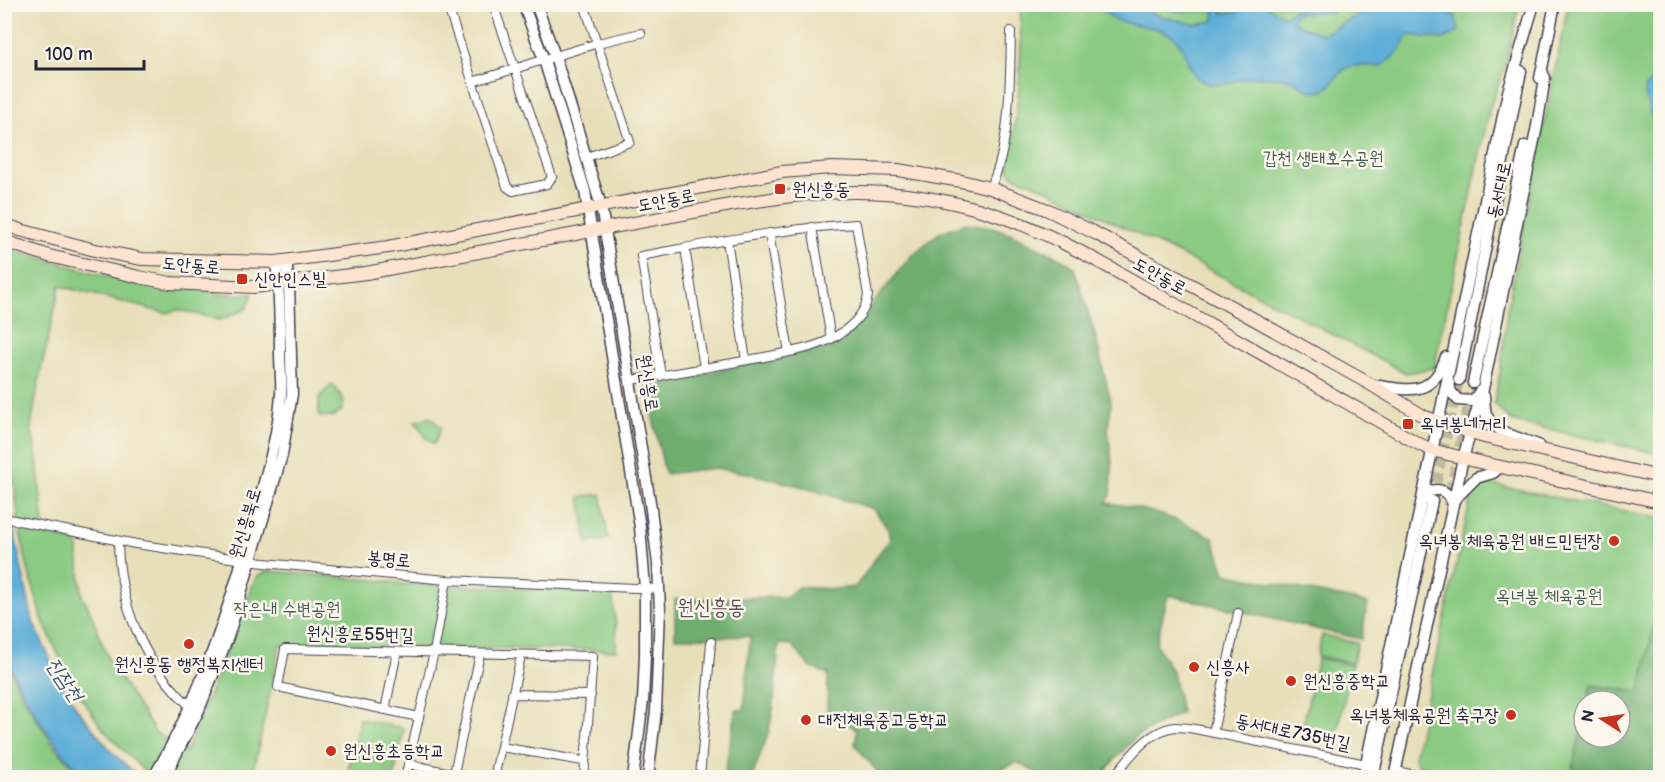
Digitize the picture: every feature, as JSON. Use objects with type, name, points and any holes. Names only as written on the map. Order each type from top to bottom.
[{"type":"main road","name":"도안동로","points":[[4,224],[95,250],[142,259],[281,262],[388,247],[741,178],[795,170],[865,168],[928,174],[990,188],[1048,210],[1097,234],[1438,423],[1471,433],[1660,477]]},
{"type":"main road","name":"도안동로","points":[[4,240],[28,250],[72,262],[170,283],[243,287],[366,273],[736,204],[812,194],[855,192],[928,199],[972,207],[1039,231],[1080,251],[1432,450],[1660,502]]},
{"type":"street","points":[[447,4],[507,187],[513,191],[547,184],[552,177],[493,4]]},
{"type":"street","name":"원신흥로","points":[[523,4],[544,60],[575,157],[606,230],[631,381],[650,502],[659,589],[658,681],[648,777]]},
{"type":"street","name":"원신흥로","points":[[536,4],[587,157],[595,207],[592,232],[640,526],[645,588],[643,701],[633,777]]},
{"type":"street","points":[[584,4],[630,142],[587,157]]},
{"type":"street","points":[[1363,777],[1508,92],[1519,66],[1535,4]]},
{"type":"street","name":"동서대로","points":[[1393,775],[1451,506],[1471,433],[1478,386],[1556,4]]},
{"type":"street","points":[[990,188],[999,167],[1005,127],[1011,64],[1011,31]]},
{"type":"street","points":[[472,82],[598,43],[641,33]]},
{"type":"street","name":"동서대로","points":[[1459,380],[1519,66]]},
{"type":"street","points":[[631,381],[661,376],[789,352],[815,346],[845,330],[867,305],[868,295],[856,224],[812,226],[769,232],[640,256],[661,376]]},
{"type":"street","points":[[812,226],[831,339]]},
{"type":"street","points":[[769,232],[789,352]]},
{"type":"street","points":[[727,240],[746,360]]},
{"type":"street","points":[[685,248],[704,368]]},
{"type":"street","name":"원신흥북로","points":[[153,777],[163,773],[199,710],[228,637],[247,561],[270,460],[281,395],[284,284],[281,262]]},
{"type":"street","points":[[1370,384],[1413,390],[1424,387],[1433,381],[1444,364],[1457,328]]},
{"type":"street","points":[[1448,375],[1451,392],[1458,400],[1473,401],[1478,386]]},
{"type":"street","points":[[1478,386],[1485,413],[1489,420],[1501,430],[1561,454]]},
{"type":"street","points":[[1451,506],[1476,478],[1493,473],[1500,467]]},
{"type":"street","points":[[1419,508],[1427,492],[1435,489],[1443,490],[1450,496],[1453,505],[1451,506]]},
{"type":"street","points":[[1373,777],[1432,501]]},
{"type":"street","name":"봉명로","points":[[4,518],[118,541],[247,561],[447,580],[659,589]]},
{"type":"street","points":[[118,541],[118,567],[125,599],[136,631],[149,658],[171,689],[191,707]]},
{"type":"street","name":"원신흥북로","points":[[163,773],[247,561]]},
{"type":"street","name":"원신흥로55번길","points":[[405,777],[434,652],[447,580]]},
{"type":"street","name":"동서대로735번길","points":[[1212,733],[1238,613]]},
{"type":"street","points":[[700,777],[711,642]]},
{"type":"street","name":"원신흥로55번길","points":[[385,710],[278,687],[285,649],[593,656],[584,777]]},
{"type":"street","points":[[397,652],[385,710],[419,717]]},
{"type":"street","points":[[454,773],[480,654]]},
{"type":"street","points":[[494,777],[521,656]]},
{"type":"street","points":[[512,694],[591,696]]},
{"type":"street","name":"동서대로735번길","points":[[1113,777],[1133,753],[1156,733],[1175,727],[1366,764]]},
{"type":"street","points":[[501,747],[584,761]]},
{"type":"street","points":[[408,764],[474,777]]},
{"type":"street","points":[[1393,775],[1429,777]]},
{"type":"green space","name":"갑천 생태호수공원","points":[[1020,5],[1519,5],[1507,61],[1490,107],[1434,368],[1406,373],[1183,256],[1035,184],[1013,176],[1008,168],[1019,86]]},
{"type":"green space","points":[[1568,5],[1660,5],[1660,454],[1511,421],[1494,403],[1501,368],[1507,310]]},
{"type":"green space","points":[[966,223],[992,227],[1012,234],[1075,268],[1095,335],[1111,402],[1108,431],[1112,462],[1111,495],[1106,503],[1134,507],[1161,515],[1213,538],[1225,573],[1368,603],[1361,639],[1168,595],[1156,644],[1173,673],[1181,713],[1137,736],[1114,760],[1101,778],[1044,777],[1017,762],[983,777],[882,777],[855,745],[857,730],[827,710],[828,674],[810,667],[792,645],[779,644],[773,710],[768,734],[752,777],[724,777],[736,710],[744,710],[750,636],[675,638],[675,599],[786,597],[798,587],[835,589],[855,587],[890,540],[888,529],[874,509],[752,474],[715,468],[665,474],[646,386],[840,345],[911,256],[939,233]]},
{"type":"green space","name":"작은내 수변공원","points":[[4,248],[114,278],[206,289],[219,294],[253,294],[246,309],[220,320],[178,310],[165,313],[60,286],[39,379],[31,427],[45,534],[77,541],[82,597],[88,606],[109,661],[156,733],[186,752],[256,577],[268,571],[405,584],[573,590],[582,594],[612,594],[616,650],[280,645],[252,777],[150,777],[103,729],[74,687],[44,624],[28,570],[5,432]]},
{"type":"green space","points":[[333,384],[344,401],[342,410],[334,416],[319,417],[319,397]]},
{"type":"green space","points":[[431,417],[441,428],[434,444],[426,438],[415,421]]},
{"type":"green space","name":"옥녀봉 체육공원","points":[[1485,483],[1660,518],[1660,596],[1640,693],[1632,692],[1632,689],[1591,685],[1590,689],[1572,689],[1572,749],[1577,749],[1571,777],[1474,777],[1417,765],[1414,757],[1472,493],[1477,486]]},
{"type":"green space","points":[[601,494],[608,539],[587,543],[580,497]]},
{"type":"green space","points":[[1660,596],[1660,777],[1583,777],[1573,766],[1577,749],[1632,749],[1632,691],[1640,692]]},
{"type":"green space","points":[[1322,635],[1357,643],[1353,663],[1317,656]]},
{"type":"green space","points":[[4,658],[23,697],[55,748],[84,777],[5,777]]},
{"type":"green space","points":[[1318,658],[1352,665],[1336,737],[1302,730]]},
{"type":"green space","points":[[1591,685],[1619,689],[1590,689]]},
{"type":"green space","points":[[359,719],[404,728],[394,777],[347,777]]},
{"type":"water","points":[[1099,5],[1136,5],[1160,16],[1194,24],[1214,21],[1215,11],[1176,11],[1152,5],[1222,5],[1220,10],[1223,13],[1237,12],[1253,5],[1265,5],[1284,16],[1304,5],[1343,5],[1331,12],[1297,13],[1292,20],[1304,28],[1323,34],[1375,6],[1425,5],[1437,11],[1455,15],[1459,31],[1443,39],[1409,35],[1400,51],[1381,67],[1363,65],[1349,67],[1325,89],[1317,92],[1280,77],[1249,78],[1216,85],[1209,84],[1202,81],[1192,71],[1184,51],[1169,34],[1122,22],[1105,13]]},
{"type":"water","points":[[1660,73],[1660,202],[1652,184],[1652,163],[1656,160],[1656,151],[1651,144],[1655,129],[1644,89]]},
{"type":"water","points":[[4,483],[33,622],[57,674],[77,709],[111,751],[139,777],[87,777],[83,774],[61,751],[42,725],[4,654]]},
{"type":"tunnel","points":[[1433,497],[1459,380]]},
{"type":"tunnel","points":[[1447,506],[1473,383]]},
{"type":"place","name":"원신흥동","points":[[780,189]]},
{"type":"place","name":"신안인스빌","points":[[242,279]]},
{"type":"place","name":"옥녀봉네거리","points":[[1408,424]]},
{"type":"place","name":"옥녀봉 체육공원 배드민턴장","points":[[1614,541]]},
{"type":"place","name":"원신흥동 행정복지센터","points":[[189,644]]},
{"type":"place","name":"신흥사","points":[[1194,667]]},
{"type":"place","name":"원신흥중학교","points":[[1291,681]]},
{"type":"place","name":"옥녀봉체육공원 축구장","points":[[1511,715]]},
{"type":"place","name":"대전체육중고등학교","points":[[806,720]]},
{"type":"place","name":"원신흥초등학교","points":[[331,751]]},
{"type":"district","name":"원신흥동","points":[[711,607]]},
{"type":"water label","name":"진잠천","points":[[65,679]]}]
